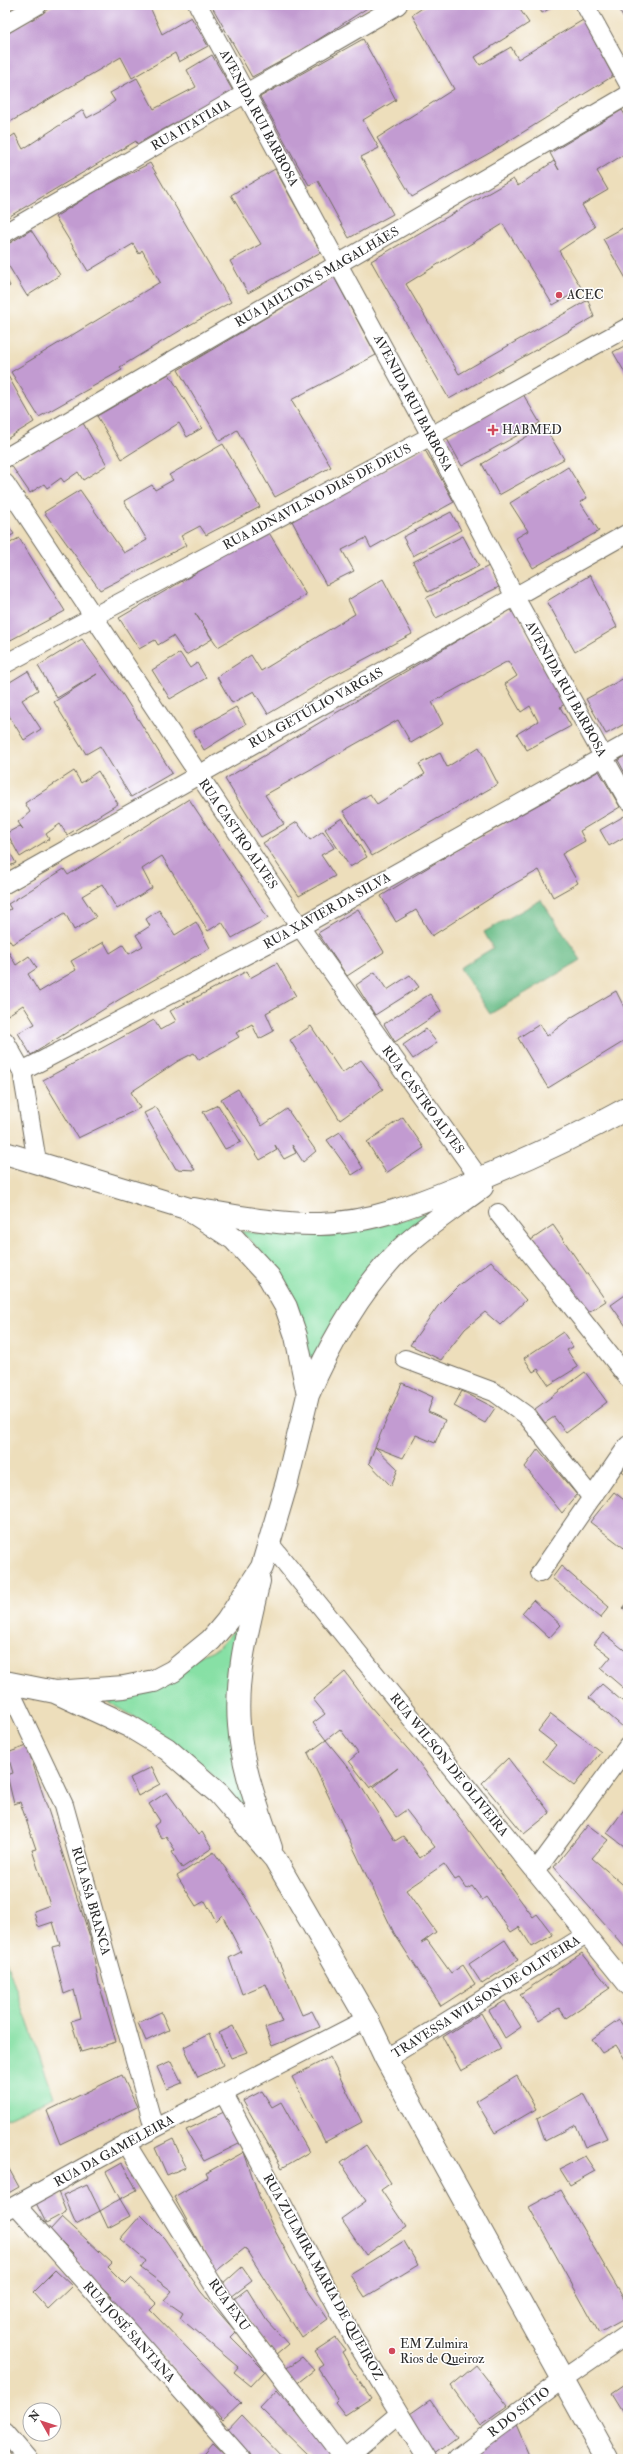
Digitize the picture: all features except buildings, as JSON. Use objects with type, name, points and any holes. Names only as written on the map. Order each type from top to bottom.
[{"type":"main road","points":[[5,1153],[186,1208],[268,1221],[322,1224],[366,1218],[398,1210],[507,1169],[572,1139],[628,1108]]},
{"type":"main road","points":[[275,1859],[248,1777],[239,1724],[240,1674],[262,1567],[270,1544],[308,1395],[326,1352],[339,1330],[368,1289],[401,1249],[428,1226],[507,1169]]},
{"type":"main road","points":[[186,1208],[234,1239],[269,1277],[286,1307],[296,1336],[308,1395]]},
{"type":"main road","points":[[55,1692],[124,1687],[154,1681],[172,1671],[211,1640],[227,1622],[262,1567]]},
{"type":"main road","points":[[5,1682],[55,1692],[129,1726],[168,1749],[219,1794],[275,1859],[367,2019],[386,2059],[607,2459]]},
{"type":"street","points":[[5,24],[38,5]]},
{"type":"street","name":"AVENIDA RUI BARBOSA","points":[[198,5],[431,436],[515,597],[628,802]]},
{"type":"street","name":"RUA ITATIAIA","points":[[5,233],[398,5]]},
{"type":"street","points":[[585,5],[628,83]]},
{"type":"street","name":"RUA JAILTON S MAGALHÃES","points":[[5,458],[628,95]]},
{"type":"street","name":"RUA ADNAVILNO DIAS DE DEUS","points":[[5,664],[431,436],[628,326]]},
{"type":"street","name":"RUA CASTRO ALVES","points":[[5,483],[95,616],[300,927],[480,1179]]},
{"type":"street","name":"RUA GETÚLIO VARGAS","points":[[5,884],[628,533]]},
{"type":"street","name":"RUA XAVIER DA SILVA","points":[[22,1071],[300,927],[628,742]]},
{"type":"street","points":[[5,1041],[22,1071],[37,1162]]},
{"type":"street","points":[[498,1213],[628,1378]]},
{"type":"street","points":[[405,1358],[494,1392],[526,1415],[592,1498]]},
{"type":"street","points":[[540,1572],[628,1445]]},
{"type":"street","name":"RUA WILSON DE OLIVEIRA","points":[[270,1544],[628,1986]]},
{"type":"street","name":"RUA ASA BRANCA","points":[[5,1682],[64,1805],[154,2128]]},
{"type":"street","points":[[535,1872],[628,1746]]},
{"type":"street","name":"TRAVESSA WILSON DE OLIVEIRA","points":[[386,2059],[586,1935]]},
{"type":"street","points":[[223,2092],[367,2019]]},
{"type":"street","name":"RUA DA GAMELEIRA","points":[[10,2208],[126,2143],[223,2092]]},
{"type":"street","name":"RUA ZULMIRA MARIA DE QUEIROZ","points":[[223,2092],[353,2337],[398,2414],[427,2459]]},
{"type":"street","name":"RUA EXU","points":[[126,2143],[219,2294],[345,2459],[398,2414]]},
{"type":"street","name":"RUA JOSÉ SANTANA","points":[[10,2208],[242,2459]]},
{"type":"street","name":"R DO SÍTIO","points":[[456,2459],[563,2379],[628,2334]]},
{"type":"street","points":[[5,2432],[28,2459]]},
{"type":"green space","points":[[541,900],[581,960],[490,1014],[460,968],[493,948],[484,932]]},
{"type":"green space","points":[[436,1209],[353,1290],[323,1338],[311,1363],[278,1271],[259,1249],[240,1231],[291,1235],[340,1233],[388,1224]]},
{"type":"green space","points":[[236,1628],[229,1682],[251,1815],[200,1764],[145,1723],[102,1699],[218,1648]]},
{"type":"green space","points":[[5,1958],[54,2097],[5,2119]]},
{"type":"place","name":"ACEC","points":[[559,295]]},
{"type":"place","name":"HABMED","points":[[493,430]]},
{"type":"place","name":"EM Zulmira Rios de Queiroz","points":[[392,2351]]}]
